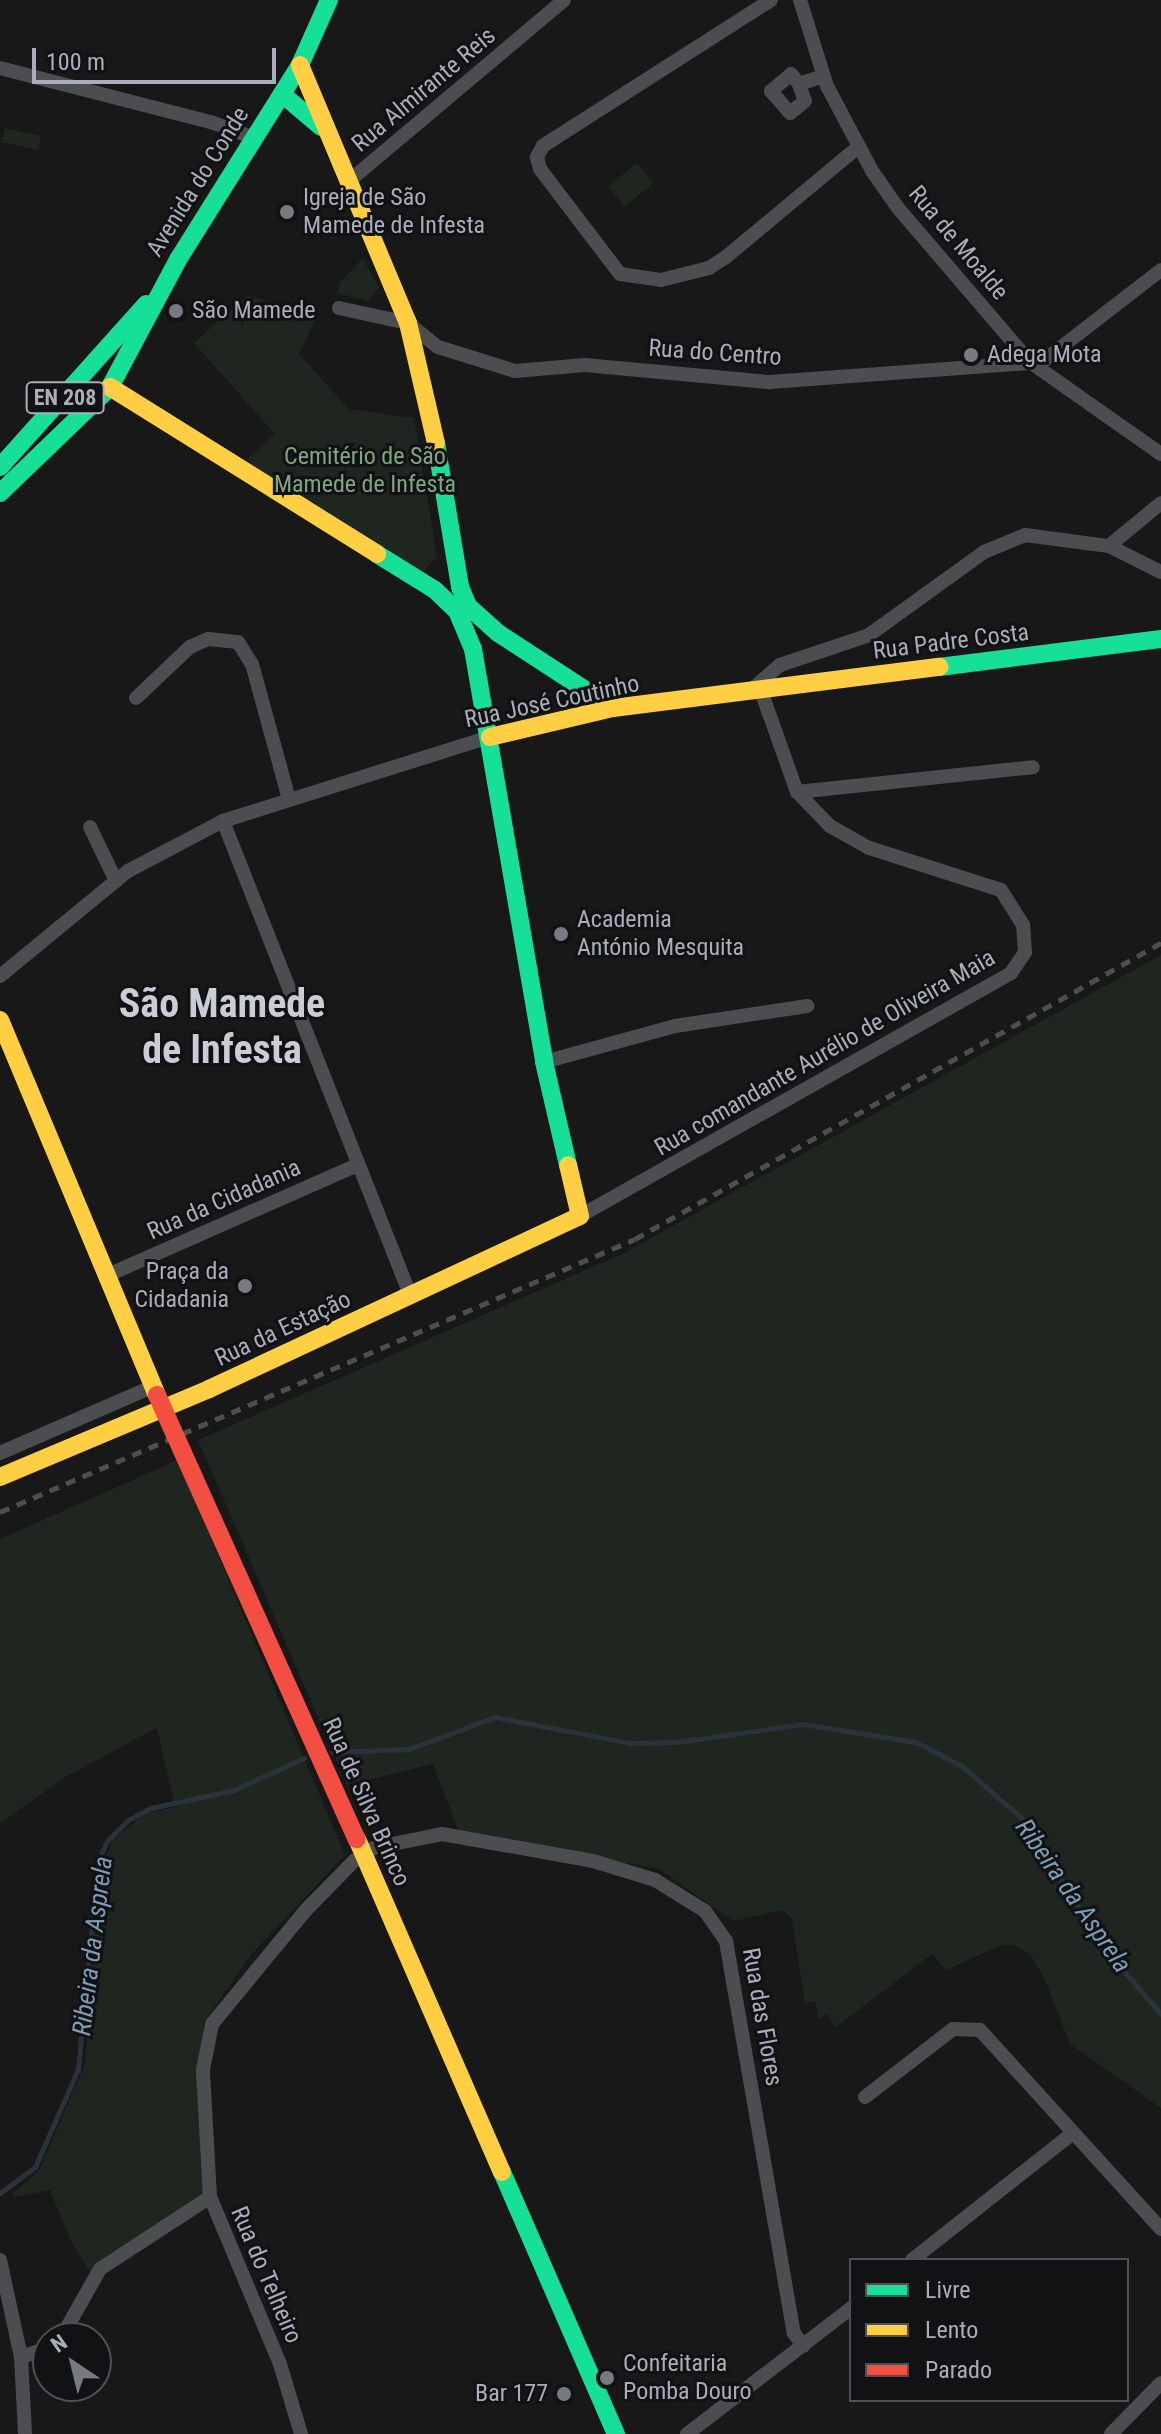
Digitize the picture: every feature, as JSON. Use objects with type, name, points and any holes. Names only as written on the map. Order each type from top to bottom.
[{"type":"street","name":"EN 208","points":[[300,65],[329,0]]},
{"type":"street","name":"Rua Almirante Reis","points":[[348,182],[564,0]]},
{"type":"street","points":[[771,0],[543,146],[537,157],[540,169],[620,274],[661,280],[709,268],[726,257],[859,146]]},
{"type":"street","name":"Rua de Moalde","points":[[800,0],[823,76],[859,146],[898,208],[1030,362],[1161,454]]},
{"type":"street","name":"Avenida do Conde","points":[[0,493],[110,387],[163,285],[300,65]]},
{"type":"street","points":[[300,65],[324,129],[408,323],[425,381],[463,609],[490,737],[544,1062],[580,1216]]},
{"type":"street","points":[[0,68],[211,122],[254,138]]},
{"type":"street","points":[[799,84],[823,76]]},
{"type":"street","points":[[282,94],[324,129]]},
{"type":"street","points":[[1030,362],[1042,362],[1161,270]]},
{"type":"street","name":"Avenida do Conde","points":[[0,467],[91,371],[126,325],[163,285]]},
{"type":"street","points":[[339,308],[408,323]]},
{"type":"street","name":"Rua do Centro","points":[[408,323],[438,347],[515,371],[585,365],[770,382],[1030,362]]},
{"type":"street","name":"Avenida do Conde","points":[[110,387],[105,372],[126,325]]},
{"type":"street","points":[[110,387],[435,590],[613,708]]},
{"type":"street","points":[[1109,546],[1161,503]]},
{"type":"street","points":[[1033,767],[797,792],[754,692],[780,665],[869,635],[984,552],[1025,535],[1109,546],[1161,572]]},
{"type":"street","points":[[435,590],[458,573]]},
{"type":"street","points":[[473,649],[483,637],[498,633]]},
{"type":"street","points":[[136,698],[190,647],[208,639],[238,642],[252,664],[289,799]]},
{"type":"street","name":"Rua Padre Costa","points":[[754,692],[1161,639]]},
{"type":"street","name":"Rua José Coutinho","points":[[0,976],[116,881],[223,821],[490,737],[613,708],[754,692]]},
{"type":"street","name":"Rua comandante Aurélio de Oliveira Maia","points":[[580,1216],[1011,973],[1026,940],[1023,925],[1001,890],[869,848],[830,826],[797,792]]},
{"type":"street","points":[[223,821],[411,1297]]},
{"type":"street","points":[[90,827],[116,881]]},
{"type":"street","points":[[544,1062],[675,1026],[807,1006]]},
{"type":"street","name":"Rua de Silva Brinco","points":[[0,1020],[155,1390],[360,1847],[616,2434]]},
{"type":"street","name":"Rua da Cidadania","points":[[108,1275],[357,1165]]},
{"type":"street","name":"Rua da Estação","points":[[0,1476],[411,1297],[580,1216]]},
{"type":"street","points":[[0,1453],[155,1390]]},
{"type":"street","name":"Rua das Flores","points":[[360,1847],[442,1834],[490,1841],[622,1868],[655,1880],[705,1911],[726,1941],[794,2333],[803,2346]]},
{"type":"street","name":"Rua do Telheiro","points":[[301,2434],[280,2364],[210,2197],[203,2070],[212,2024],[360,1847]]},
{"type":"street","points":[[865,2097],[953,2029],[968,2026],[980,2030],[1070,2135],[1161,2229]]},
{"type":"street","points":[[915,2258],[1070,2135]]},
{"type":"street","points":[[70,2322],[100,2269],[210,2197]]},
{"type":"street","points":[[0,2260],[21,2357],[25,2434]]},
{"type":"street","points":[[687,2434],[849,2310]]},
{"type":"street","points":[[21,2357],[32,2353]]},
{"type":"street","points":[[1111,2434],[1161,2383]]},
{"type":"green space","points":[[5,128],[41,136],[38,150],[2,142]]},
{"type":"green space","points":[[637,163],[653,183],[625,206],[608,186]]},
{"type":"green space","points":[[363,258],[379,288],[368,301],[338,293],[340,282]]},
{"type":"green space","name":"Cemitério de São Mamede de Infesta","points":[[247,295],[317,316],[299,354],[349,409],[414,418],[437,557],[421,574],[244,462],[275,434],[194,343]]},
{"type":"green space","points":[[1161,955],[1161,2108],[1070,2044],[1045,1980],[1030,1954],[1013,1945],[999,1946],[946,1970],[932,1954],[836,2027],[827,2014],[819,2019],[815,2001],[805,2003],[792,1919],[783,1910],[733,1921],[659,1869],[460,1834],[433,1764],[347,1785],[198,1440],[622,1254]]},
{"type":"green space","points":[[178,1460],[345,1855],[251,1955],[204,2022],[198,2069],[204,2194],[109,2255],[91,2273],[71,2242],[50,2190],[14,2197],[13,2193],[39,2170],[85,2064],[98,1875],[113,1839],[146,1813],[175,1807],[157,1728],[67,1776],[0,1823],[0,1539]]},
{"type":"waterway","name":"Ribeira da Asprela","points":[[332,1752],[409,1749],[495,1717],[630,1743],[677,1742],[803,1724],[916,1742],[962,1766],[1026,1822],[1103,1947],[1161,2014]]},
{"type":"waterway","name":"Ribeira da Asprela","points":[[0,2193],[35,2167],[78,2069],[98,1861],[107,1841],[128,1820],[151,1808],[234,1790],[304,1758]]},
{"type":"railway","points":[[0,1512],[635,1239],[1161,943]]},
{"type":"traffic: fast","points":[[0,493],[110,387],[179,258],[300,65],[329,0]]},
{"type":"traffic: fast","points":[[282,94],[321,127]]},
{"type":"traffic: fast","points":[[0,467],[146,304]]},
{"type":"traffic: fast","points":[[436,443],[460,587],[468,606],[498,633],[613,708]]},
{"type":"traffic: fast","points":[[377,554],[435,590],[457,611],[473,649],[544,1062],[568,1165]]},
{"type":"traffic: fast","points":[[939,667],[1161,639]]},
{"type":"traffic: fast","points":[[502,2172],[616,2434]]},
{"type":"traffic: slow","points":[[300,65],[408,323],[436,443]]},
{"type":"traffic: slow","points":[[110,387],[377,554]]},
{"type":"traffic: slow","points":[[490,737],[613,708],[939,667]]},
{"type":"traffic: slow","points":[[0,1020],[157,1395]]},
{"type":"traffic: slow","points":[[0,1477],[209,1389],[580,1216],[568,1165]]},
{"type":"traffic: slow","points":[[357,1839],[502,2172]]},
{"type":"traffic: jam","points":[[157,1395],[357,1839]]},
{"type":"place","name":"Igreja de São Mamede de Infesta","points":[[287,212]]},
{"type":"place","name":"São Mamede","points":[[176,311]]},
{"type":"place","name":"Adega Mota","points":[[971,355]]},
{"type":"place","name":"Academia António Mesquita","points":[[561,934]]},
{"type":"place","name":"Praça da Cidadania","points":[[245,1286]]},
{"type":"place","name":"Confeitaria Pomba Douro","points":[[607,2378]]},
{"type":"place","name":"Bar 177","points":[[564,2394]]},
{"type":"district","name":"São Mamede de Infesta","points":[[222,1027]]}]
